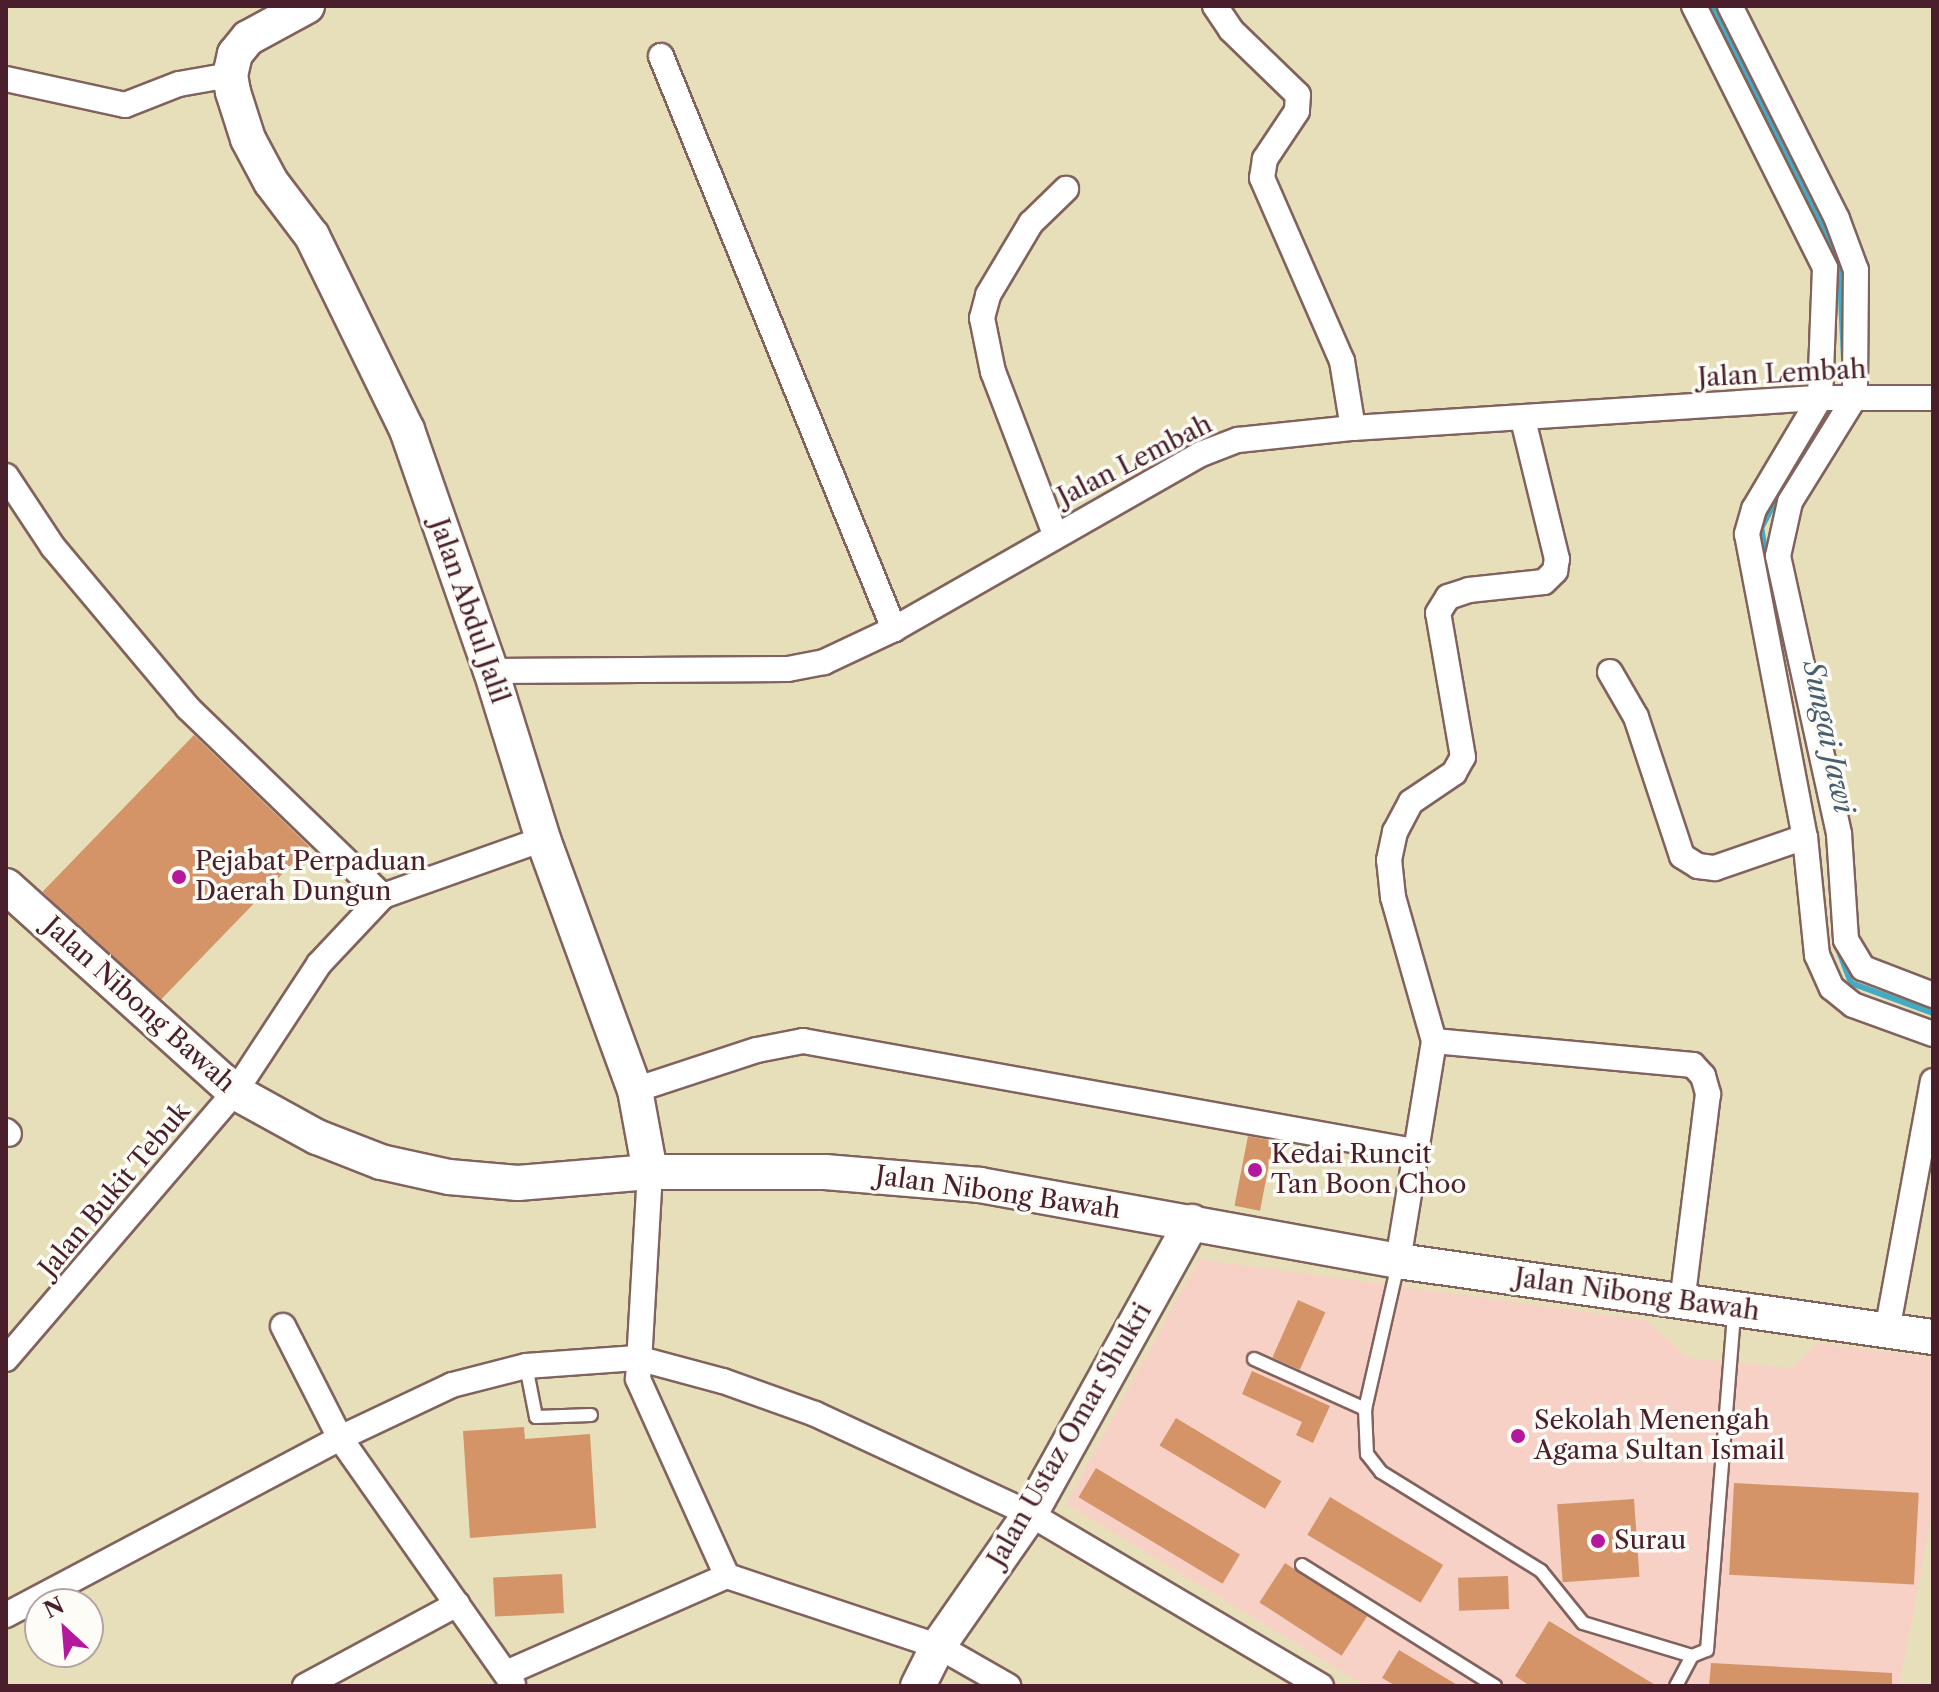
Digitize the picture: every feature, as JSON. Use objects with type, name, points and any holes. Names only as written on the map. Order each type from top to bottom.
[{"type":"main road","points":[[230,75],[235,54],[248,38],[307,6]]},
{"type":"main road","name":"Jalan Abdul Jalil","points":[[230,75],[248,139],[271,182],[312,236],[381,370],[491,671],[543,839],[635,1090],[650,1172]]},
{"type":"main road","name":"Jalan Nibong Bawah","points":[[6,886],[235,1092],[317,1137],[381,1162],[449,1177],[518,1183],[650,1172],[825,1172],[910,1178],[1192,1222],[1398,1261],[1933,1337]]},
{"type":"main road","name":"Jalan Ustaz Omar Shukri","points":[[918,1686],[938,1646],[1030,1514],[1192,1222]]},
{"type":"street","points":[[1215,6],[1231,30],[1298,95],[1297,111],[1265,159],[1262,178],[1338,349],[1353,428]]},
{"type":"street","points":[[1694,6],[1825,268],[1820,398],[1754,509],[1747,534],[1805,837],[1817,955],[1832,988],[1853,1005],[1933,1034]]},
{"type":"street","points":[[1730,6],[1848,242],[1860,298],[1855,397],[1790,502],[1778,556],[1839,834],[1846,940],[1863,968],[1933,995]]},
{"type":"street","points":[[661,56],[894,629]]},
{"type":"street","points":[[6,79],[125,105],[179,84],[230,75]]},
{"type":"street","points":[[1055,534],[993,372],[982,318],[988,295],[1031,223],[1066,189]]},
{"type":"street","name":"Jalan Lembah","points":[[491,671],[788,669],[824,662],[894,629],[1055,534],[1201,454],[1238,440],[1353,428],[1820,398],[1933,398]]},
{"type":"street","points":[[1398,1261],[1434,1041],[1393,897],[1389,860],[1395,832],[1411,802],[1454,773],[1463,757],[1438,613],[1448,597],[1469,590],[1544,582],[1555,571],[1557,559],[1523,419]]},
{"type":"street","points":[[6,476],[53,547],[188,708],[383,896],[543,839]]},
{"type":"street","points":[[1610,672],[1636,717],[1682,856],[1698,866],[1715,868],[1805,837]]},
{"type":"street","name":"Jalan Bukit Tebuk","points":[[8,1355],[235,1092],[319,964],[383,896]]},
{"type":"street","points":[[635,1090],[757,1050],[803,1041],[1414,1151]]},
{"type":"street","points":[[1434,1041],[1693,1065],[1703,1076],[1708,1094],[1682,1303]]},
{"type":"street","points":[[1887,1331],[1933,1081]]},
{"type":"street","points":[[650,1172],[637,1358],[647,1408],[727,1576]]},
{"type":"street","points":[[283,1326],[340,1438],[510,1680],[727,1576],[938,1646],[1008,1686]]},
{"type":"street","points":[[6,1615],[340,1438],[452,1385],[526,1366],[637,1358],[723,1381],[815,1414],[1030,1514],[1316,1685]]},
{"type":"street","points":[[305,1686],[457,1604]]},
{"type":"lane","points":[[1398,1261],[1365,1409],[1367,1454],[1381,1472],[1541,1571],[1583,1623],[1692,1656],[1707,1650],[1734,1309]]},
{"type":"lane","points":[[1254,1359],[1365,1409]]},
{"type":"lane","points":[[526,1366],[536,1417],[591,1415]]},
{"type":"lane","points":[[1302,1565],[1495,1686]]},
{"type":"lane","points":[[1676,1686],[1692,1656]]},
{"type":"shaded area","name":"Sekolah Menengah Agama Sultan Ismail","points":[[1199,1259],[1646,1320],[1688,1358],[1793,1368],[1817,1343],[1933,1358],[1933,1508],[1899,1686],[1366,1686],[1066,1504]]},
{"type":"building","name":"Pejabat Perpaduan Daerah Dungun","points":[[194,735],[309,846],[158,1003],[43,892]]},
{"type":"building","name":"Kedai Runcit Tan Boon Choo","points":[[1248,1136],[1274,1141],[1260,1211],[1234,1206]]},
{"type":"building","points":[[1298,1300],[1325,1312],[1300,1370],[1272,1358]]},
{"type":"building","points":[[1252,1371],[1330,1406],[1313,1443],[1296,1435],[1302,1422],[1242,1394]]},
{"type":"building","points":[[1176,1418],[1281,1481],[1265,1509],[1160,1445]]},
{"type":"building","points":[[524,1427],[525,1439],[590,1434],[596,1528],[470,1538],[463,1431]]},
{"type":"building","points":[[1096,1468],[1240,1555],[1222,1584],[1078,1497]]},
{"type":"building","points":[[1734,1483],[1919,1493],[1914,1585],[1729,1575]]},
{"type":"building","points":[[1330,1497],[1443,1565],[1420,1603],[1307,1535]]},
{"type":"building","name":"Surau","points":[[1634,1499],[1639,1577],[1563,1582],[1557,1504]]},
{"type":"building","points":[[1285,1563],[1367,1616],[1342,1656],[1259,1602]]},
{"type":"building","points":[[562,1574],[564,1613],[495,1617],[493,1578]]},
{"type":"building","points":[[1508,1576],[1509,1609],[1459,1611],[1458,1578]]},
{"type":"building","points":[[1549,1621],[1657,1686],[1530,1686],[1515,1676]]},
{"type":"building","points":[[1399,1650],[1459,1686],[1396,1686],[1382,1678]]},
{"type":"building","points":[[1711,1663],[1892,1673],[1892,1686],[1709,1686]]},
{"type":"waterway","name":"Sungai Jawi","points":[[1712,6],[1826,232],[1840,277],[1844,360]]},
{"type":"waterway","name":"Sungai Jawi","points":[[1767,561],[1761,528],[1804,448]]},
{"type":"waterway","name":"Sungai Jawi","points":[[1835,941],[1851,983],[1933,1013]]},
{"type":"place","name":"Pejabat Perpaduan Daerah Dungun","points":[[179,877]]},
{"type":"place","name":"Kedai Runcit Tan Boon Choo","points":[[1255,1170]]},
{"type":"place","name":"Sekolah Menengah Agama Sultan Ismail","points":[[1518,1436]]},
{"type":"place","name":"Surau","points":[[1598,1541]]}]
